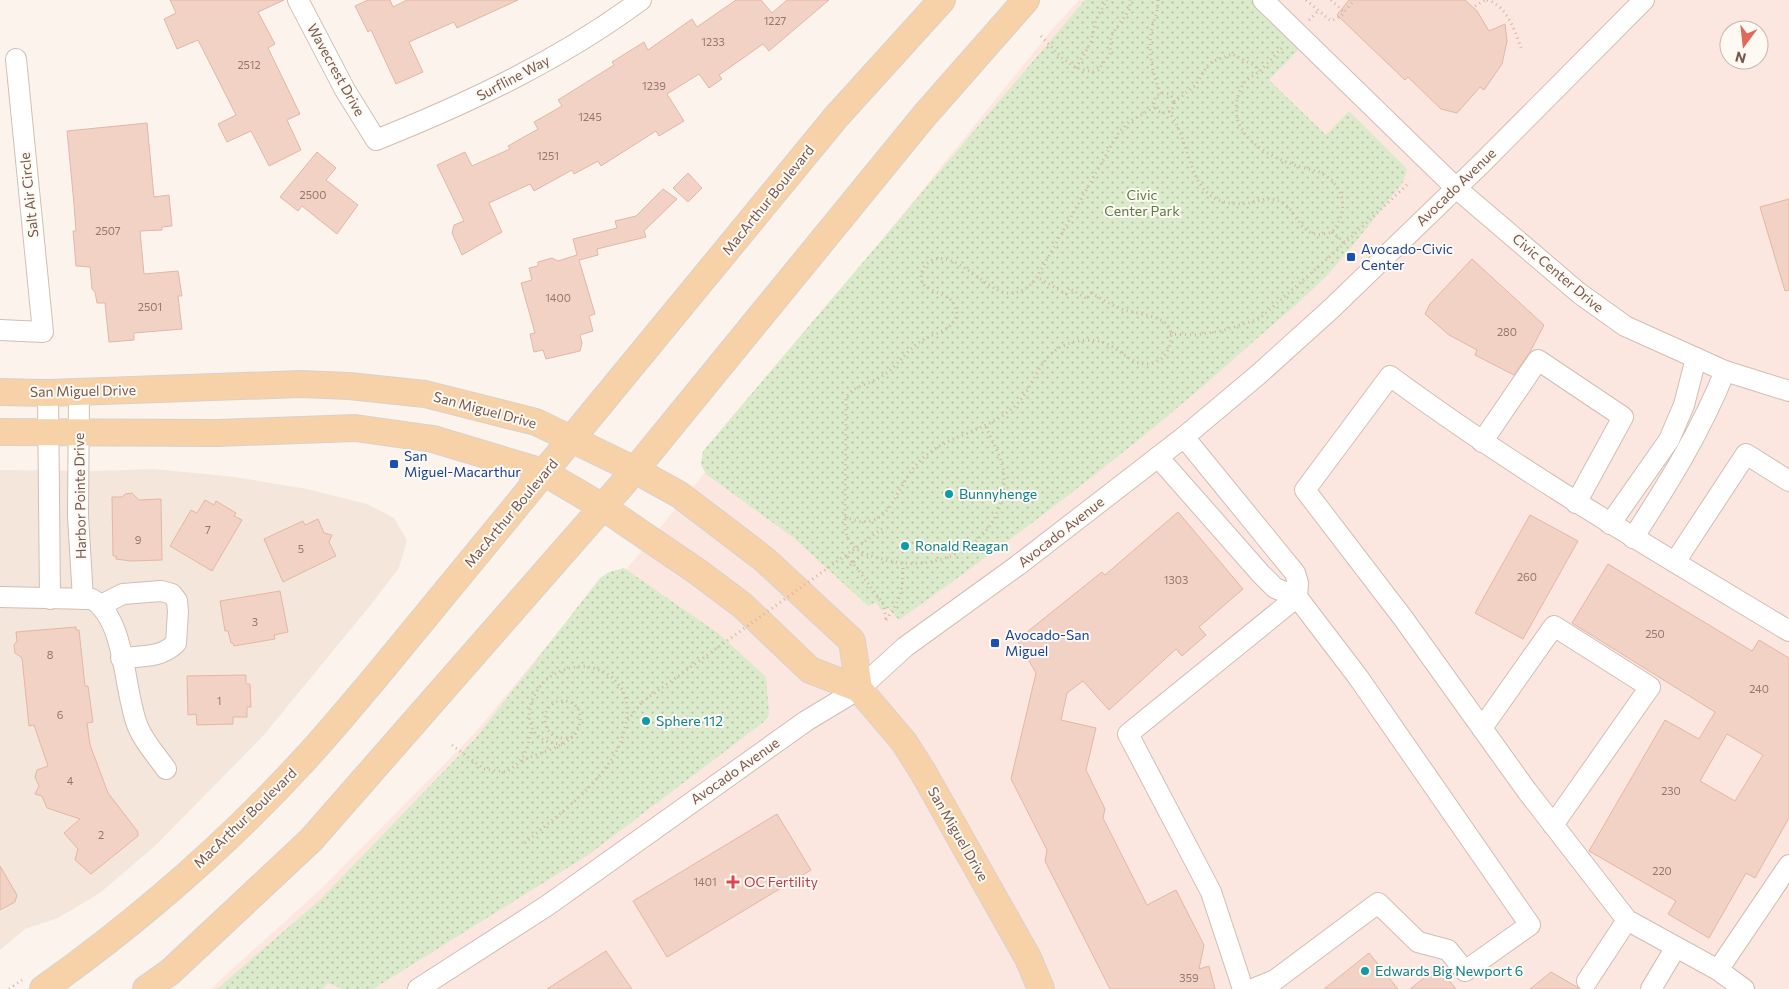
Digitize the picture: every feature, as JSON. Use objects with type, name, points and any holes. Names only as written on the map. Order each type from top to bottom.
[{"type":"main road","name":"MacArthur Boulevard","points":[[43,989],[153,903],[237,828],[298,766],[375,678],[836,117],[942,0]]},
{"type":"main road","points":[[146,989],[170,972],[311,840],[634,470],[924,116],[1026,0]]},
{"type":"main road","name":"San Miguel Drive","points":[[0,392],[48,393],[228,385],[349,386],[425,394],[536,422],[573,439],[680,495],[765,560],[852,642],[859,689]]},
{"type":"main road","name":"San Miguel Drive","points":[[0,432],[228,433],[355,428],[434,439],[543,472],[601,506],[698,572],[742,605],[810,670],[859,689],[904,742],[923,772],[1023,949],[1041,989]]},
{"type":"street","name":"Wavecrest Drive","points":[[298,0],[345,90],[376,140]]},
{"type":"street","name":"Surfline Way","points":[[376,140],[429,119],[532,69],[582,40],[641,0]]},
{"type":"street","name":"Civic Center Drive","points":[[1262,0],[1456,188],[1579,293],[1625,326],[1725,371],[1789,391]]},
{"type":"street","name":"Avocado Avenue","points":[[418,989],[548,904],[806,721],[859,689],[905,647],[1016,566],[1184,437],[1295,341],[1456,188],[1644,0]]},
{"type":"street","name":"Salt Air Circle","points":[[0,330],[43,332],[16,59]]},
{"type":"street","points":[[1610,524],[1669,440],[1684,406],[1696,358]]},
{"type":"street","points":[[1482,442],[1538,360],[1623,417],[1576,503]]},
{"type":"street","points":[[1633,538],[1679,466],[1710,410],[1725,371]]},
{"type":"street","points":[[1744,989],[1718,970],[1627,920],[1553,825],[1403,618],[1304,490],[1390,376],[1482,442],[1576,503],[1789,631]]},
{"type":"street","name":"Harbor Pointe Drive","points":[[79,392],[78,516],[92,602],[111,620],[138,727],[166,769]]},
{"type":"street","points":[[48,393],[50,599]]},
{"type":"street","points":[[1184,437],[1295,573],[1298,583],[1297,596],[1128,734],[1211,892],[1243,989]]},
{"type":"street","points":[[1675,562],[1746,454],[1789,481]]},
{"type":"street","points":[[1158,457],[1261,574],[1275,588],[1297,596],[1358,677],[1530,925],[1465,971],[1448,950],[1418,942],[1378,903],[1275,980],[1253,989]]},
{"type":"street","points":[[0,597],[92,602],[123,594],[161,591],[172,594],[177,601],[176,643],[169,650],[158,655],[121,658]]},
{"type":"street","points":[[1482,728],[1554,626],[1650,687],[1553,825]]},
{"type":"street","points":[[1718,970],[1783,886],[1789,865]]},
{"type":"street","points":[[1587,981],[1627,920]]},
{"type":"street","points":[[1651,989],[1676,947]]},
{"type":"path","points":[[1076,68],[1091,42],[1096,19],[1107,0]]},
{"type":"path","points":[[1041,36],[1062,58],[1076,68],[1093,72],[1103,66],[1110,54],[1111,36],[1130,10],[1130,0]]},
{"type":"path","points":[[1158,0],[1158,8],[1152,29],[1151,55],[1152,72],[1161,94]]},
{"type":"path","points":[[1306,0],[1331,21],[1344,12],[1354,0]]},
{"type":"path","points":[[1331,0],[1344,12]]},
{"type":"path","points":[[1475,6],[1486,0],[1494,2],[1503,9],[1522,51]]},
{"type":"path","points":[[1306,23],[1319,10]]},
{"type":"path","points":[[1169,111],[1179,128],[1193,174],[1212,196],[1233,204],[1242,204],[1261,199],[1278,200],[1289,208],[1301,227],[1309,232],[1318,234],[1332,232],[1338,226],[1344,207],[1342,198],[1333,183],[1326,176],[1269,154],[1249,139],[1240,126],[1236,115],[1238,95],[1243,84],[1288,42]]},
{"type":"path","points":[[1169,111],[1174,102],[1195,86],[1209,63],[1216,58],[1232,54],[1254,65],[1259,71]]},
{"type":"path","points":[[1155,107],[1156,98],[1161,94],[1169,94],[1174,102]]},
{"type":"path","points":[[1155,107],[1163,112],[1169,111]]},
{"type":"path","points":[[986,426],[1002,467],[1004,480],[1002,498],[992,525],[975,543],[949,557],[933,562],[904,564],[863,553],[850,544],[846,537],[845,517],[844,408],[848,393],[882,376],[923,340],[947,330],[954,321],[957,310],[951,299],[932,291],[922,283],[922,270],[926,264],[940,259],[947,260],[973,273],[993,289],[1010,294],[1025,289],[1037,277],[1118,132],[1129,122],[1155,107]]},
{"type":"path","points":[[1170,334],[1196,335],[1221,332],[1259,319],[1345,243],[1410,182]]},
{"type":"path","points":[[1332,232],[1345,243]]},
{"type":"path","points":[[845,517],[860,522],[877,520],[894,501],[917,464],[936,447],[957,436],[986,426],[1016,404],[1045,359],[1053,350],[1082,340],[1102,342],[1118,350],[1132,361],[1150,364],[1165,356],[1169,349],[1170,334],[1166,324],[1156,316],[1123,310],[1091,293],[1087,299],[1069,288],[1066,294],[1037,277]]},
{"type":"path","points":[[526,843],[579,798],[600,774],[612,757],[628,721],[642,702],[847,557],[882,529]]},
{"type":"path","points":[[850,565],[863,553]]},
{"type":"path","points":[[847,557],[884,605],[886,620],[899,601],[904,588],[904,564]]},
{"type":"path","points":[[522,761],[527,750],[531,728],[529,718],[535,695],[550,676],[564,669],[580,666],[594,668],[609,675],[620,686],[627,698],[628,721]]},
{"type":"path","points":[[452,745],[472,762],[484,769],[505,772],[522,761],[562,744],[572,737],[578,729],[581,718],[578,708],[571,702],[562,700],[552,702],[546,710],[544,721],[547,730],[554,737],[564,739],[572,737]]},
{"type":"path","points":[[531,728],[538,738],[549,743],[562,744]]},
{"type":"shaded area","points":[[1079,0],[1789,0],[1789,989],[210,989],[321,889],[473,735],[604,577],[625,571],[710,466],[710,453],[1049,33]]},
{"type":"shaded area","points":[[154,469],[235,477],[307,489],[367,504],[394,518],[407,540],[399,568],[263,736],[156,845],[100,893],[58,918],[25,929],[0,950],[0,470],[93,471]]},
{"type":"green space","name":"Civic Center Park","points":[[1085,0],[1252,0],[1299,49],[1269,80],[1326,135],[1349,111],[1407,169],[1403,182],[1356,241],[1327,275],[1294,306],[1197,392],[1114,460],[899,620],[888,608],[882,611],[876,602],[868,606],[794,538],[706,474],[701,464],[703,451]]},
{"type":"green space","points":[[624,568],[719,634],[766,677],[769,714],[765,721],[588,855],[373,989],[342,989],[328,983],[322,989],[217,989],[320,900],[475,739],[600,578],[609,572]]},
{"type":"building","points":[[170,0],[284,0],[258,12],[275,44],[268,48],[300,114],[287,120],[301,150],[269,166],[251,131],[227,142],[218,124],[236,115],[198,40],[177,49],[164,19],[176,13]]},
{"type":"building","points":[[368,0],[390,0],[393,7],[407,0],[518,0],[457,28],[454,22],[409,42],[423,72],[396,84],[371,30],[368,32],[355,6]]},
{"type":"building","points":[[736,0],[761,0],[772,13],[787,0],[829,0],[769,51],[763,44],[719,75],[722,79],[709,88],[699,74],[667,94],[684,121],[659,136],[656,131],[601,166],[598,161],[574,174],[572,170],[534,191],[530,184],[489,203],[502,232],[462,255],[452,233],[454,225],[464,221],[437,165],[465,152],[472,166],[510,149],[508,146],[538,129],[534,122],[562,106],[558,100],[614,65],[612,62],[644,42],[648,50],[692,19],[697,27]]},
{"type":"building","points":[[1349,0],[1465,0],[1477,11],[1489,31],[1505,24],[1507,41],[1502,64],[1484,90],[1480,87],[1457,113],[1441,109],[1408,77],[1405,80],[1337,15]]},
{"type":"building","points":[[147,123],[154,197],[169,195],[172,226],[162,227],[162,230],[140,231],[144,274],[178,271],[182,296],[178,296],[182,329],[134,333],[134,340],[109,342],[105,303],[97,303],[95,292],[92,289],[90,267],[76,266],[73,231],[76,231],[67,131]]},
{"type":"building","points":[[317,152],[336,168],[326,180],[358,205],[337,234],[302,206],[298,211],[280,197]]},
{"type":"building","points":[[688,173],[702,188],[688,202],[673,188]]},
{"type":"building","points":[[663,189],[677,199],[644,231],[646,237],[597,249],[598,255],[579,260],[595,314],[589,316],[593,331],[580,335],[582,343],[580,351],[546,359],[543,350],[534,352],[530,334],[535,333],[521,283],[532,280],[529,268],[538,266],[538,262],[552,258],[558,261],[577,255],[573,239],[617,228],[615,221],[636,216]]},
{"type":"building","points":[[1789,199],[1789,290],[1785,291],[1760,207]]},
{"type":"building","points":[[1472,259],[1544,325],[1530,352],[1514,375],[1475,355],[1477,350],[1449,335],[1425,314],[1430,304]]},
{"type":"building","points":[[132,493],[139,500],[161,499],[162,560],[131,561],[116,559],[116,556],[113,556],[112,497],[122,497],[125,494]]},
{"type":"building","points":[[205,500],[214,505],[216,501],[236,513],[234,516],[242,520],[212,571],[170,546],[191,510],[197,513]]},
{"type":"building","points":[[1178,512],[1243,589],[1199,627],[1206,635],[1182,656],[1176,649],[1109,710],[1083,681],[1067,693],[1061,720],[1096,728],[1086,770],[1105,809],[1103,818],[1147,905],[1176,890],[1204,945],[1199,969],[1209,966],[1215,989],[1110,989],[1045,861],[1047,850],[1011,779],[1036,673],[1017,640],[1102,572],[1105,575]]},
{"type":"building","points":[[1530,515],[1578,541],[1523,639],[1475,613]]},
{"type":"building","points":[[318,519],[324,533],[332,535],[329,542],[336,556],[283,582],[264,539],[303,521],[305,525]]},
{"type":"building","points":[[1608,564],[1752,651],[1759,640],[1789,658],[1789,818],[1755,878],[1746,873],[1709,938],[1668,914],[1676,901],[1589,851],[1665,720],[1699,739],[1715,712],[1572,623]],"holes":[[[1727,734],[1763,755],[1735,801],[1700,781]]]},
{"type":"building","points":[[280,591],[288,632],[274,635],[275,639],[234,646],[231,643],[228,631],[225,631],[220,601]]},
{"type":"building","points":[[76,627],[76,630],[79,630],[85,686],[88,686],[93,722],[87,723],[90,745],[108,793],[138,832],[138,836],[91,874],[75,860],[78,849],[64,833],[80,819],[47,808],[42,796],[35,794],[39,786],[35,777],[37,770],[48,766],[34,725],[29,726],[22,658],[15,653],[14,645],[17,641],[16,632]]},
{"type":"building","points":[[246,675],[246,684],[250,684],[251,707],[247,707],[247,717],[233,717],[233,724],[197,725],[196,714],[188,715],[187,676]]},
{"type":"building","points":[[777,814],[811,870],[667,957],[633,901]]},
{"type":"building","points":[[0,866],[17,895],[15,902],[0,910]]},
{"type":"building","points":[[606,951],[632,989],[547,989]]},
{"type":"building","name":"Edwards Big Newport 6","points":[[1369,953],[1398,989],[1324,989]]},
{"type":"building","name":"Edwards Big Newport 6","points":[[1438,967],[1456,989],[1410,989]]},
{"type":"building","name":"Edwards Big Newport 6","points":[[1551,972],[1577,987],[1579,989],[1530,989]]},
{"type":"place","name":"Avocado-Civic Center","points":[[1351,257]]},
{"type":"place","name":"San Miguel-Macarthur","points":[[394,464]]},
{"type":"place","name":"Bunnyhenge","points":[[949,494]]},
{"type":"place","name":"Ronald Reagan","points":[[905,546]]},
{"type":"place","name":"Avocado-San Miguel","points":[[995,643]]},
{"type":"place","name":"Sphere 112","points":[[646,721]]},
{"type":"place","name":"OC Fertility","points":[[733,882]]},
{"type":"place","name":"Edwards Big Newport 6","points":[[1365,971]]}]
